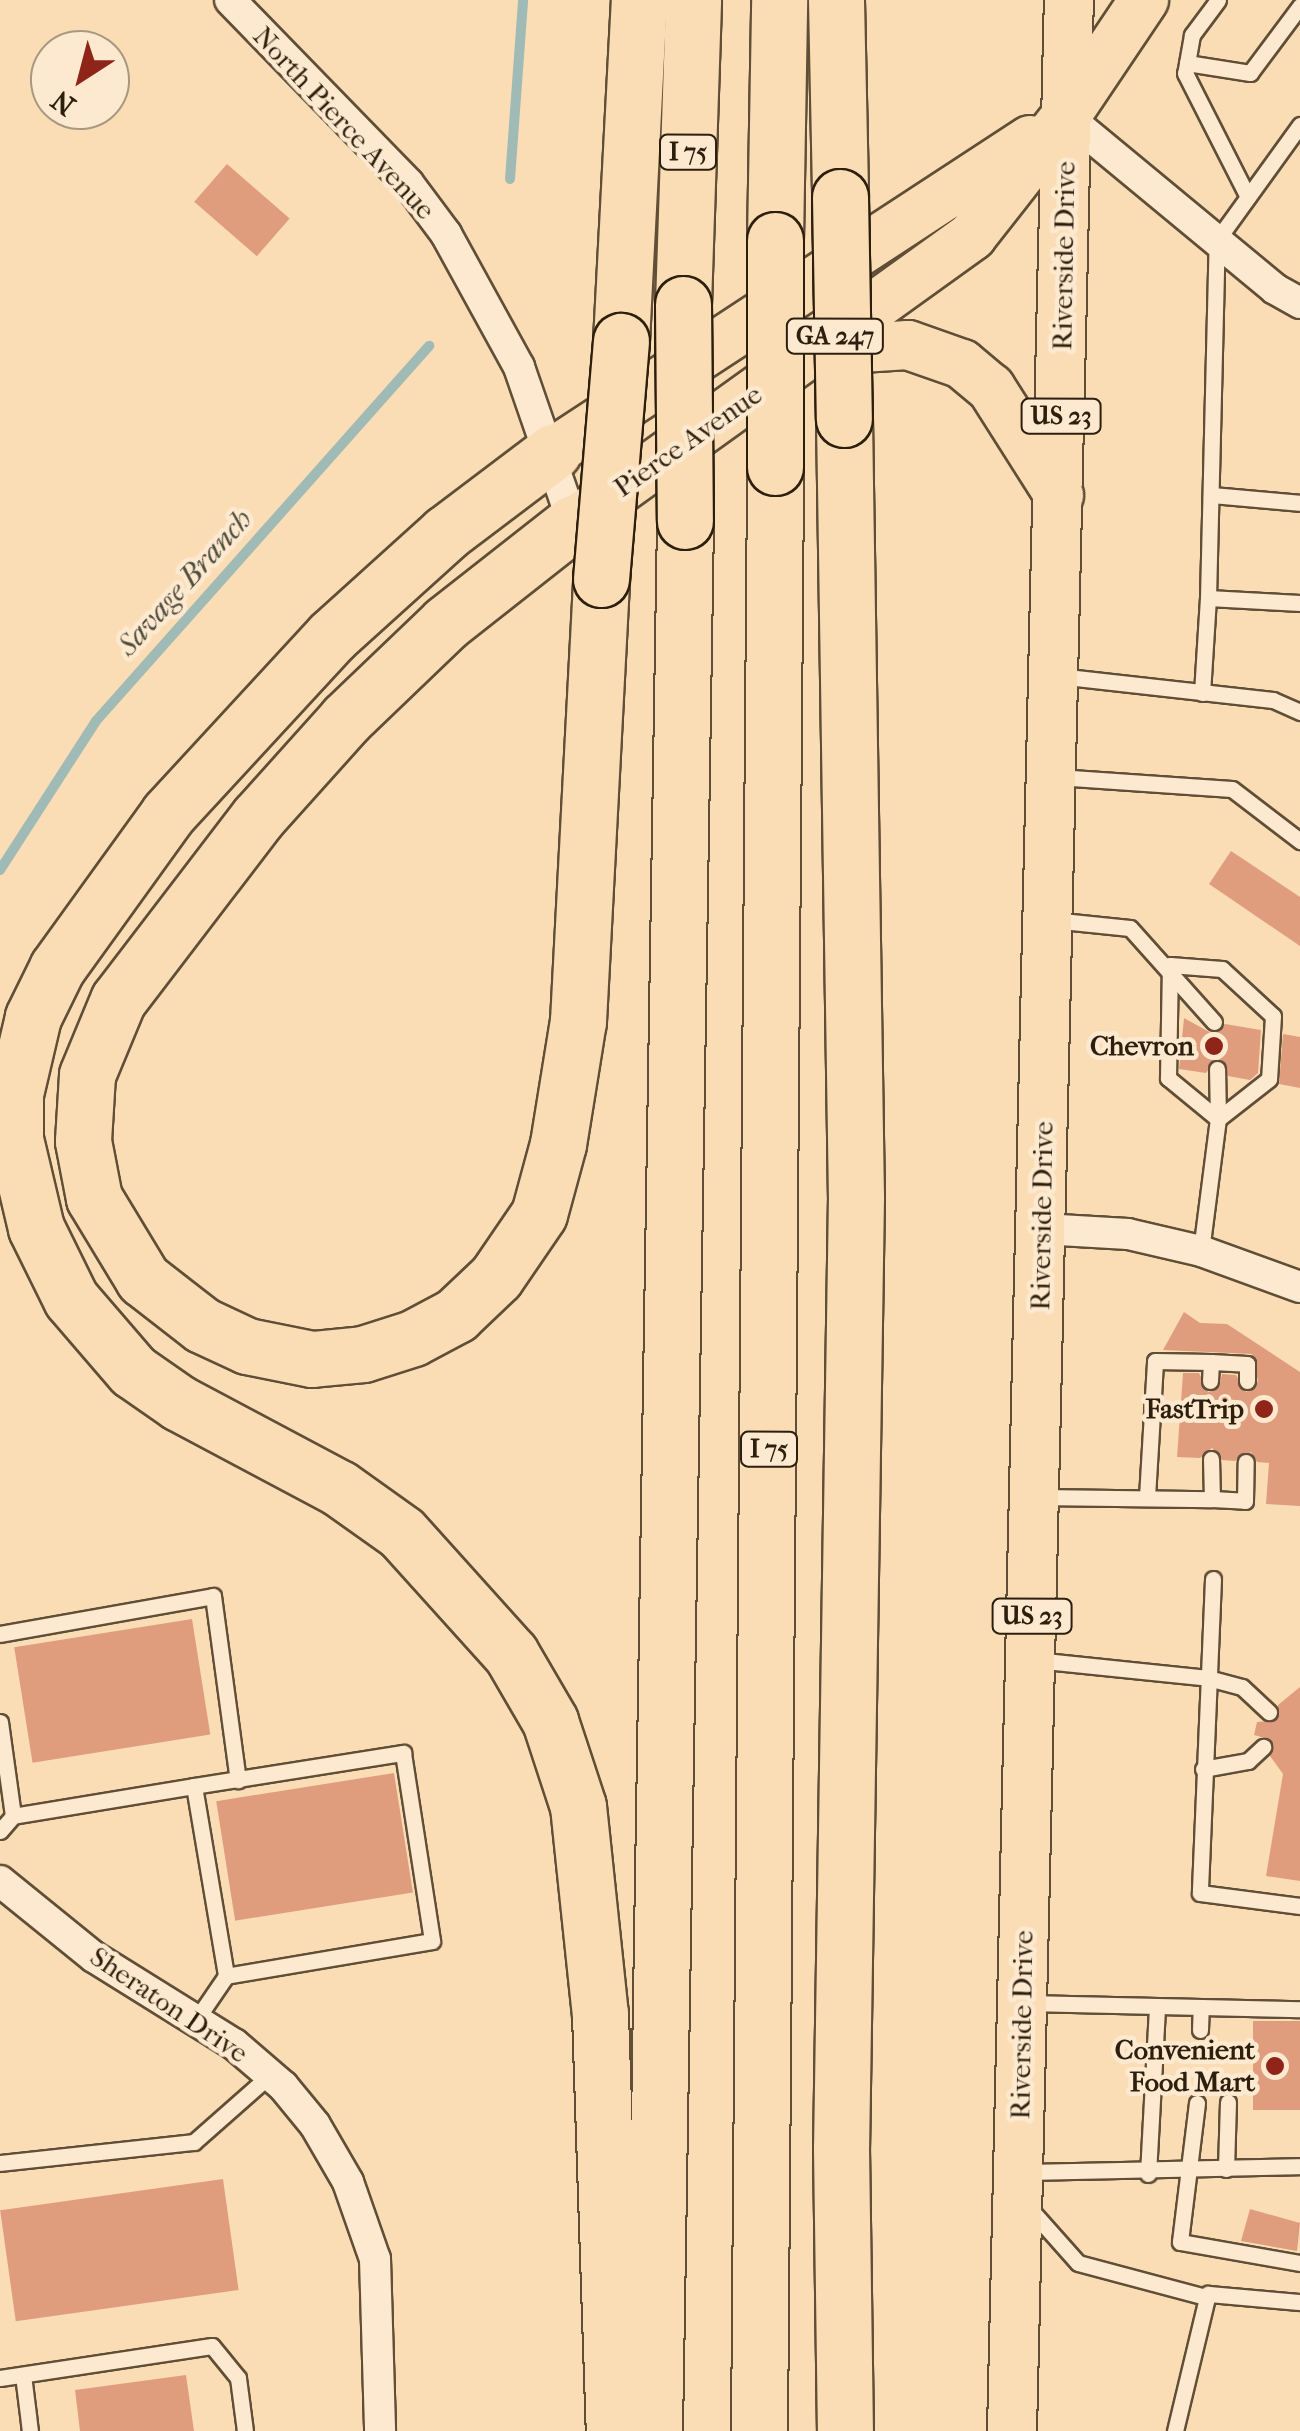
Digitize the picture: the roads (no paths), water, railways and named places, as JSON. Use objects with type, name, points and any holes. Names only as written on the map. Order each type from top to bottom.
[{"type":"highway","points":[[573,523],[446,624],[346,719],[258,817],[118,1000],[87,1075],[83,1141],[94,1198],[143,1279],[202,1325],[247,1346],[312,1359],[397,1344],[456,1315],[496,1277],[539,1214],[558,1144],[578,1022],[601,578],[621,341],[639,0]]},
{"type":"highway","name":"I 75","points":[[654,2431],[685,522],[683,304],[694,0]]},
{"type":"highway","name":"I 75","points":[[760,2431],[775,240],[780,0]]},
{"type":"highway","points":[[836,0],[856,1138],[842,2148],[845,2431]]},
{"type":"highway","points":[[552,452],[446,533],[332,636],[168,814],[88,921],[41,1001],[15,1094],[14,1140],[36,1228],[71,1300],[133,1371],[340,1488],[402,1533],[511,1654],[550,1721],[578,1806],[600,2014],[614,2431]]},
{"type":"main road","name":"Riverside Drive","points":[[1012,2431],[1069,0]]},
{"type":"main road","name":"Pierce Avenue","points":[[573,523],[972,236],[1066,116],[1144,0]]},
{"type":"main road","name":"Pierce Avenue","points":[[552,452],[1066,116]]},
{"type":"main road","points":[[815,351],[908,346],[962,364],[991,388],[1059,495]]},
{"type":"street","name":"North Pierce Avenue","points":[[230,0],[408,182],[446,234],[491,309],[552,452],[573,523]]},
{"type":"street","points":[[1066,116],[1300,303]]},
{"type":"street","points":[[1042,1228],[1128,1234],[1201,1250],[1300,1287]]},
{"type":"street","name":"Sheraton Drive","points":[[0,1881],[94,1957],[196,2020],[270,2075],[315,2125],[366,2225],[382,2333],[380,2431]]},
{"type":"lane","points":[[1218,0],[1192,35],[1185,73],[1248,197]]},
{"type":"lane","points":[[1187,63],[1250,73],[1300,6]]},
{"type":"lane","points":[[1202,692],[1217,240],[1300,125]]},
{"type":"lane","points":[[1210,495],[1300,503]]},
{"type":"lane","points":[[1208,598],[1300,604]]},
{"type":"lane","points":[[1055,676],[1272,700],[1300,712]]},
{"type":"lane","points":[[1052,776],[1232,789],[1300,841]]},
{"type":"lane","points":[[1049,919],[1130,928],[1170,964],[1214,1022]]},
{"type":"lane","points":[[1170,964],[1222,969],[1273,1016],[1269,1080],[1218,1119]]},
{"type":"lane","points":[[1170,964],[1168,1078],[1218,1119]]},
{"type":"lane","points":[[1201,1250],[1218,1119],[1217,1069]]},
{"type":"lane","points":[[1147,1498],[1155,1361],[1248,1364],[1247,1381]]},
{"type":"lane","points":[[1210,1381],[1211,1362]]},
{"type":"lane","points":[[1211,1460],[1212,1499]]},
{"type":"lane","points":[[1034,1497],[1245,1502],[1246,1462]]},
{"type":"lane","points":[[1212,1578],[1200,1893],[1300,1906]]},
{"type":"lane","points":[[0,1634],[214,1596],[238,1780]]},
{"type":"lane","points":[[1031,1660],[1208,1678],[1242,1687],[1269,1712]]},
{"type":"lane","points":[[0,1722],[13,1816]]},
{"type":"lane","points":[[1203,1769],[1248,1762],[1263,1747]]},
{"type":"lane","points":[[0,1831],[13,1816],[402,1752],[432,1940],[226,1976]]},
{"type":"lane","points":[[194,1786],[226,1976],[196,2020]]},
{"type":"lane","points":[[1022,2002],[1300,2009]]},
{"type":"lane","points":[[1200,2030],[1201,2007]]},
{"type":"lane","points":[[1148,2174],[1157,2008]]},
{"type":"lane","points":[[1228,2008],[1228,2026]]},
{"type":"lane","points":[[0,2163],[194,2142],[270,2075]]},
{"type":"lane","points":[[1226,2169],[1228,2102]]},
{"type":"lane","points":[[1197,2103],[1180,2242],[1300,2263]]},
{"type":"lane","points":[[1300,2166],[1018,2180],[1048,2234],[1078,2264],[1206,2297],[1224,2291],[1300,2302]]},
{"type":"lane","points":[[1175,2431],[1206,2297]]},
{"type":"lane","points":[[0,2378],[212,2346],[238,2378],[244,2431]]},
{"type":"lane","points":[[23,2375],[30,2431]]},
{"type":"waterway","name":"Savage Branch","points":[[510,179],[523,0]]},
{"type":"waterway","name":"Savage Branch","points":[[0,870],[96,721],[429,346]]},
{"type":"place","name":"Chevron","points":[[1214,1046]]},
{"type":"place","name":"FastTrip","points":[[1264,1409]]},
{"type":"place","name":"Convenient Food Mart","points":[[1275,2066]]}]
